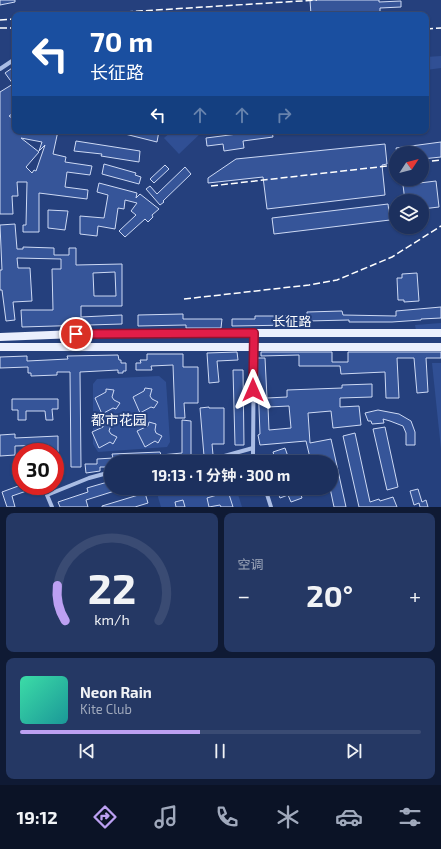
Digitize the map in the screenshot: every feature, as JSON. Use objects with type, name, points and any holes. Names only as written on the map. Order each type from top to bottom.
[{"type":"main road","name":"长征路","points":[[0,337],[101,333],[441,333]]},
{"type":"main road","name":"长征路","points":[[0,347],[441,346]]},
{"type":"street","points":[[0,69],[12,61]]},
{"type":"street","points":[[253,455],[254,333]]},
{"type":"street","points":[[228,455],[253,448]]},
{"type":"street","points":[[52,507],[47,495],[89,478],[104,474]]},
{"type":"street","points":[[268,495],[272,507]]},
{"type":"shaded area","points":[[441,56],[441,68],[429,70],[429,57]]},
{"type":"shaded area","points":[[169,134],[200,134],[179,154],[164,138]]},
{"type":"shaded area","points":[[441,323],[441,330],[416,330],[415,325]]},
{"type":"shaded area","points":[[432,363],[441,363],[441,449]]},
{"type":"shaded area","points":[[159,376],[166,382],[170,442],[167,447],[98,452],[93,444],[93,384],[97,379]]},
{"type":"shaded area","points":[[158,495],[238,495],[242,507],[161,507]]},
{"type":"building","points":[[0,0],[15,0],[15,2],[0,5]]},
{"type":"building","points":[[310,0],[379,0],[379,2],[401,1],[401,7],[380,8],[380,12],[311,12]]},
{"type":"building","points":[[12,68],[12,83],[5,73]]},
{"type":"building","points":[[12,85],[12,114],[9,116],[12,118],[12,134],[57,134],[53,154],[66,157],[65,162],[92,166],[90,175],[67,172],[65,187],[88,190],[87,199],[39,193],[39,232],[23,232],[23,225],[26,225],[27,182],[17,182],[18,196],[12,196],[13,214],[0,214],[0,92]],"holes":[[[21,138],[42,142],[39,151],[45,145],[36,171],[34,170],[32,173],[26,167],[39,152]]]},
{"type":"building","points":[[125,134],[158,134],[157,142]]},
{"type":"building","points":[[237,134],[272,134],[273,137],[243,141],[244,148],[224,151],[223,144],[207,146],[206,138]]},
{"type":"building","points":[[76,141],[140,151],[139,162],[101,156],[102,154],[74,151]]},
{"type":"building","points":[[441,142],[441,157],[429,158],[429,146],[411,146]]},
{"type":"building","points":[[385,144],[387,164],[382,165],[385,195],[267,209],[263,177],[208,183],[208,178],[236,159]]},
{"type":"building","points":[[104,164],[136,173],[135,175],[141,177],[139,184],[102,174]]},
{"type":"building","points":[[165,165],[169,169],[154,183],[150,179]]},
{"type":"building","points":[[185,167],[191,174],[160,205],[146,189],[150,186],[157,194]]},
{"type":"building","points":[[436,181],[439,207],[429,208],[429,194],[404,194],[403,186],[429,186],[429,182]]},
{"type":"building","points":[[99,183],[137,193],[136,198],[140,194],[159,209],[152,215],[153,217],[148,222],[145,219],[125,237],[119,231],[136,215],[131,211],[137,203],[125,200],[124,209],[118,208],[115,229],[98,226],[97,236],[80,234],[80,216],[104,218],[108,195],[97,192]]},
{"type":"building","points":[[388,204],[389,212],[389,220],[274,234],[272,218]]},
{"type":"building","points":[[48,210],[68,211],[65,230],[48,228]]},
{"type":"building","points":[[15,224],[17,249],[23,249],[23,247],[54,248],[54,255],[69,255],[69,248],[76,248],[76,265],[122,264],[122,306],[81,306],[81,317],[122,315],[122,324],[22,327],[21,310],[53,310],[52,269],[61,269],[61,259],[17,258],[18,268],[30,268],[32,301],[13,302],[15,320],[6,321],[2,290],[0,290],[0,270],[2,270],[0,225]],"holes":[[[115,272],[116,296],[94,296],[93,273]]]},
{"type":"building","points":[[417,273],[419,301],[404,302],[404,300],[398,300],[397,278],[402,278],[402,274]]},
{"type":"building","points":[[441,307],[441,318],[392,322],[349,322],[349,320],[307,321],[307,312],[342,311],[343,315],[396,316],[396,311]]},
{"type":"building","points":[[183,314],[183,319],[222,319],[221,328],[186,328],[186,325],[138,326],[138,315]]},
{"type":"building","points":[[255,316],[294,316],[294,325],[232,326],[232,319],[255,319]]},
{"type":"building","points":[[237,352],[238,360],[217,361],[219,382],[209,383],[207,353]]},
{"type":"building","points":[[261,352],[332,352],[332,362],[348,362],[348,352],[441,352],[441,358],[426,358],[428,392],[417,393],[414,358],[397,358],[399,398],[386,398],[385,372],[341,374],[340,366],[299,366],[299,355],[261,356]]},
{"type":"building","points":[[147,354],[183,354],[183,367],[198,367],[198,403],[184,403],[185,418],[175,418],[173,365],[151,366],[152,370],[136,370],[136,363],[141,363],[140,360],[147,360]]},
{"type":"building","points":[[118,355],[121,363],[126,363],[126,371],[123,371],[123,373],[118,373],[118,370],[80,372],[81,467],[71,467],[70,372],[57,372],[57,375],[31,376],[31,373],[28,373],[28,367],[0,368],[0,357],[27,356],[27,361],[68,359],[67,356]]},
{"type":"building","points":[[257,358],[265,358],[267,398],[287,397],[287,390],[342,388],[342,385],[372,384],[372,397],[340,398],[340,407],[359,406],[361,425],[333,428],[331,411],[308,413],[310,443],[331,439],[335,455],[309,455],[306,441],[260,445],[258,435],[260,434]],"holes":[[[289,406],[291,428],[269,430],[268,407]]]},
{"type":"building","points":[[233,370],[243,370],[244,445],[235,445]]},
{"type":"building","points":[[145,388],[152,389],[150,396],[158,402],[154,408],[151,407],[140,413],[133,397],[144,391]]},
{"type":"building","points":[[106,389],[114,390],[112,397],[120,403],[116,409],[113,408],[102,414],[95,398],[106,392]]},
{"type":"building","points":[[12,399],[58,399],[58,409],[52,409],[53,420],[46,420],[45,411],[26,411],[26,420],[18,420],[18,410],[12,410]]},
{"type":"building","points":[[200,408],[224,408],[224,444],[212,444],[213,455],[204,455]]},
{"type":"building","points":[[378,410],[399,414],[411,421],[415,432],[415,445],[406,445],[406,433],[403,426],[383,419],[384,423],[372,424],[371,421],[368,421],[365,413]]},
{"type":"building","points":[[182,420],[191,421],[191,455],[161,455],[182,453]]},
{"type":"building","points":[[149,422],[156,424],[156,433],[162,436],[158,443],[155,441],[145,447],[137,431],[148,426]]},
{"type":"building","points":[[103,423],[111,425],[109,431],[117,437],[113,444],[110,442],[99,448],[92,432],[103,427]]},
{"type":"building","points":[[385,427],[398,487],[387,490],[373,429]]},
{"type":"building","points":[[355,433],[370,502],[393,497],[397,507],[359,507],[343,436]]},
{"type":"building","points":[[15,434],[15,438],[58,436],[58,443],[12,443],[12,455],[0,456],[0,435]]},
{"type":"building","points":[[285,448],[288,455],[274,455],[273,452]]},
{"type":"building","points":[[160,452],[161,455],[112,454]]},
{"type":"building","points":[[97,459],[104,459],[104,467],[100,467],[100,471],[86,473],[85,464],[97,464]]},
{"type":"building","points":[[338,471],[346,507],[334,507],[331,495],[338,495]]},
{"type":"building","points":[[104,483],[104,494],[86,500],[88,507],[60,507],[58,502],[88,492],[87,488]]},
{"type":"building","points":[[12,488],[12,495],[15,495],[12,496],[15,507],[7,507],[2,492]]},
{"type":"building","points":[[418,489],[422,502],[426,500],[428,507],[420,507],[419,503],[414,505],[410,491]]},
{"type":"building","points":[[138,495],[146,495],[148,503],[135,507],[102,506]]},
{"type":"building","points":[[217,495],[229,495],[233,507],[221,507],[220,505],[209,507],[207,498]]},
{"type":"building","points":[[279,495],[288,495],[280,498]]},
{"type":"building","points":[[288,495],[301,495],[302,498],[291,502]]},
{"type":"building","points":[[183,500],[185,507],[176,507],[175,502]]},
{"type":"railway","points":[[124,12],[317,0]]},
{"type":"railway","points":[[0,20],[12,19]]},
{"type":"railway","points":[[0,28],[12,28]]},
{"type":"railway","points":[[429,29],[441,28]]},
{"type":"railway","points":[[429,161],[441,160]]},
{"type":"railway","points":[[211,186],[389,166]]},
{"type":"railway","points":[[184,299],[309,285],[337,280],[392,257],[441,226]]},
{"type":"district","name":"都市花园","points":[[119,420]]},
{"type":"route","points":[[76,334],[254,333],[253,390]]}]
